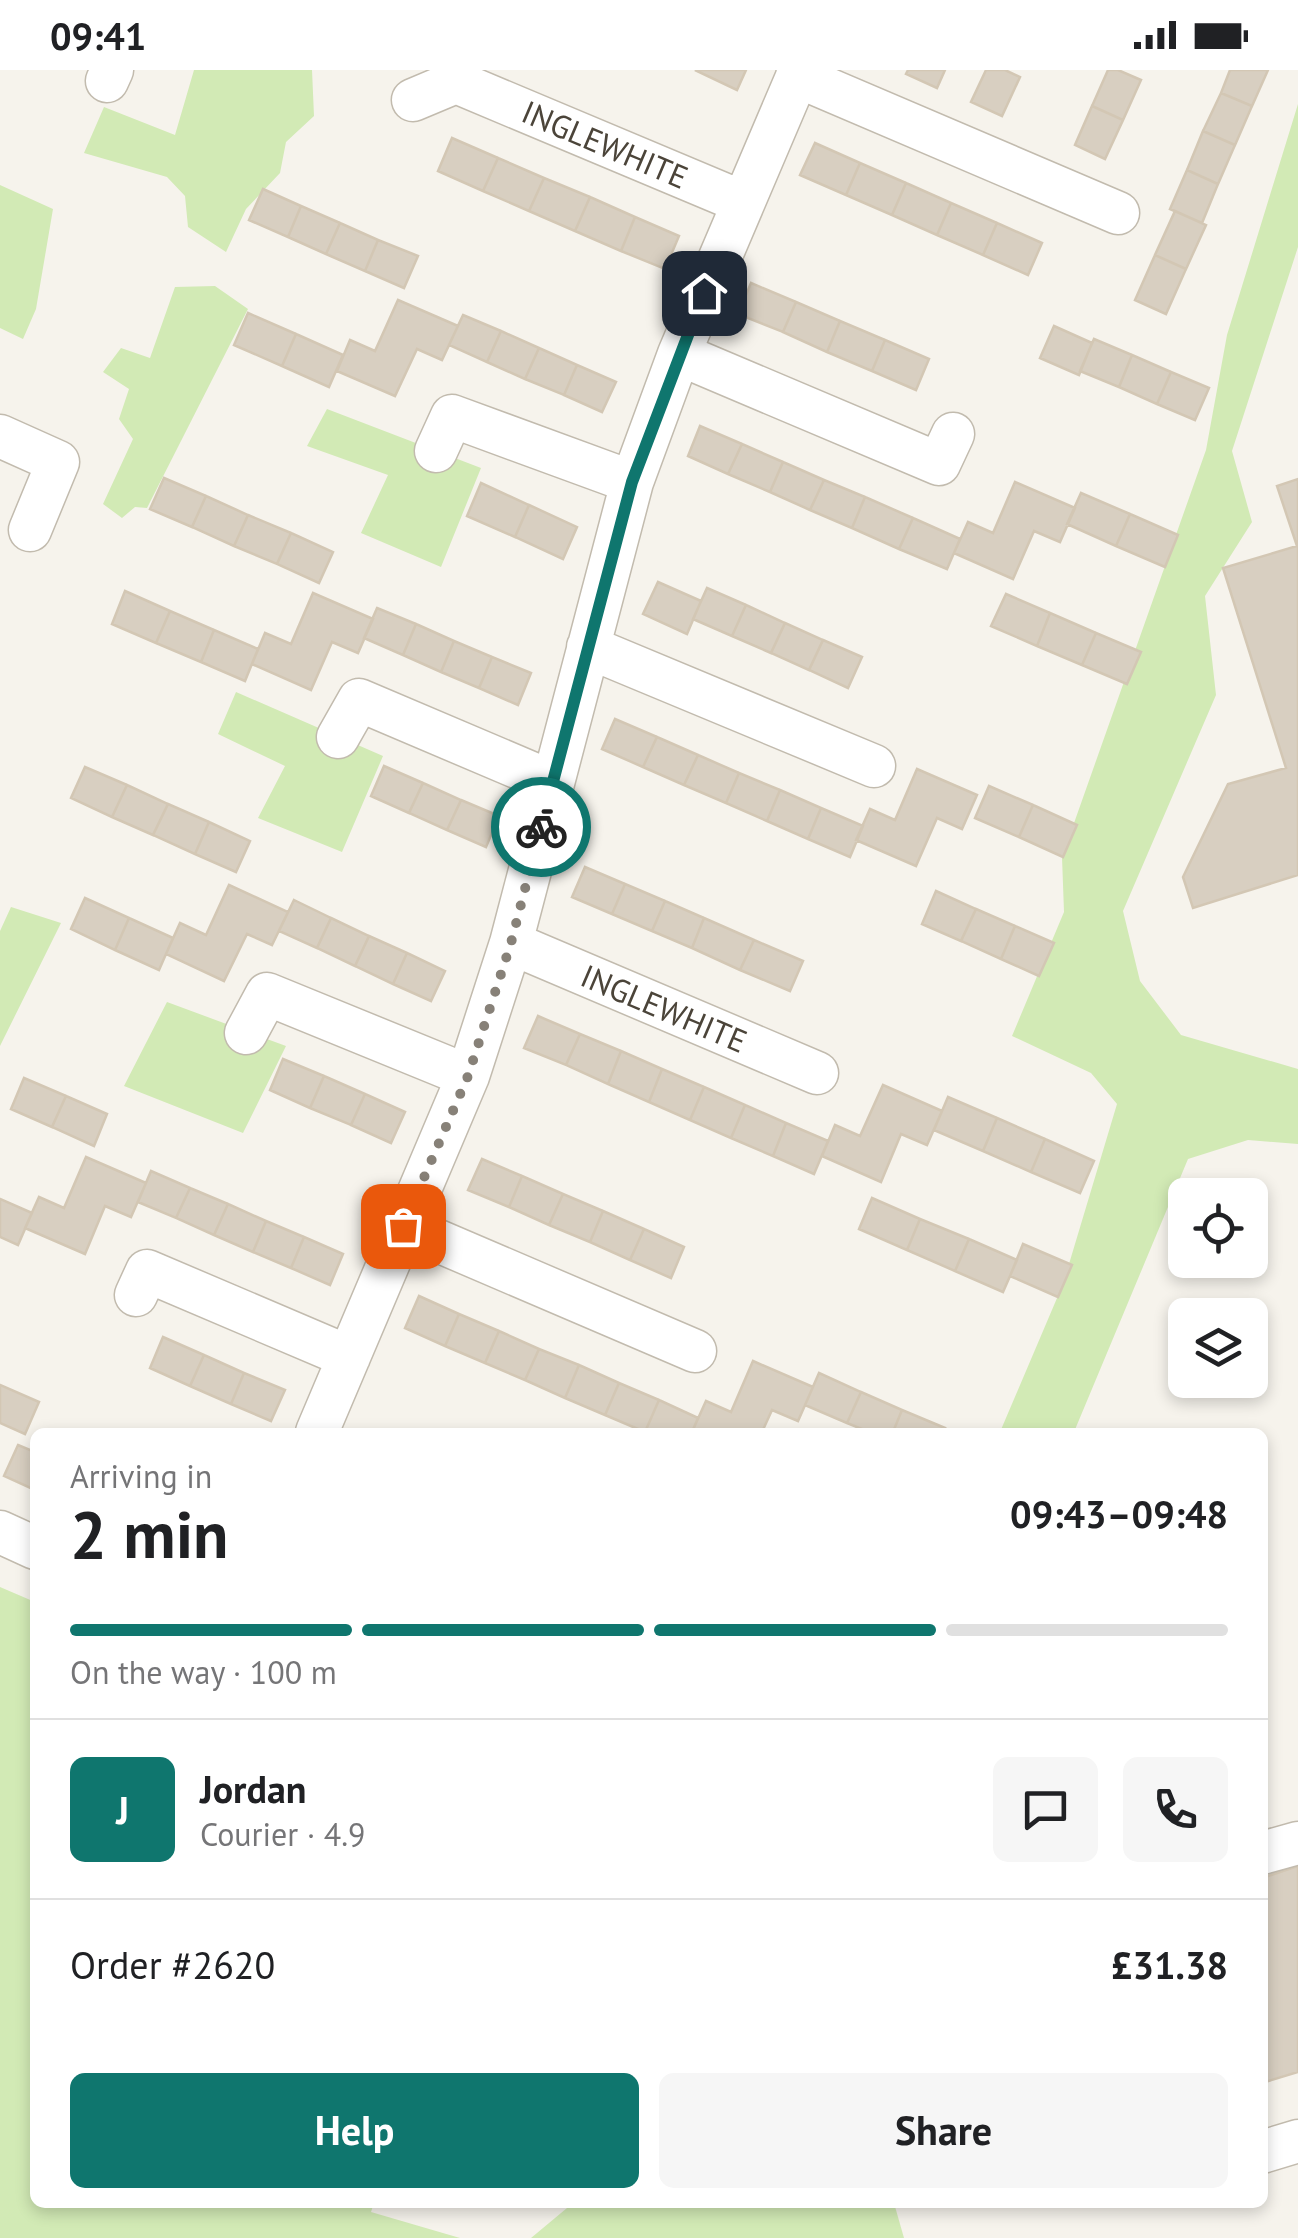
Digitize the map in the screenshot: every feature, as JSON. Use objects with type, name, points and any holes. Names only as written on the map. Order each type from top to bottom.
[{"type":"street","points":[[319,1428],[468,1076],[511,943],[632,482],[679,354],[798,73],[1091,216]]},
{"type":"street","name":"INGLEWHITE","points":[[414,100],[456,82],[742,202]]},
{"type":"street","points":[[679,354],[939,464],[953,434]]},
{"type":"street","points":[[436,451],[452,416],[632,482]]},
{"type":"street","points":[[0,436],[58,462],[30,530]]},
{"type":"street","points":[[588,647],[874,766]]},
{"type":"street","points":[[338,736],[359,700],[552,782]]},
{"type":"street","name":"INGLEWHITE","points":[[511,943],[817,1073]]},
{"type":"street","points":[[246,1033],[267,994],[468,1076]]},
{"type":"street","points":[[403,1226],[695,1351]]},
{"type":"street","points":[[136,1295],[147,1271],[349,1357]]},
{"type":"street","points":[[0,1532],[30,1546]]},
{"type":"street","points":[[1268,1852],[1298,1843]]},
{"type":"street","points":[[1268,2150],[1298,2141]]},
{"type":"green space","points":[[194,70],[312,70],[314,116],[286,142],[280,173],[246,209],[226,252],[188,227],[185,196],[167,177],[84,153],[104,107],[175,135]]},
{"type":"green space","points":[[1298,104],[1298,247],[1232,451],[1252,522],[1205,596],[1216,695],[1123,911],[1140,981],[1181,1035],[1298,1069],[1298,1144],[1248,1140],[1188,1159],[1180,1178],[1168,1178],[1168,1207],[1076,1428],[1002,1428],[1063,1284],[1117,1104],[1091,1073],[1012,1036],[1064,912],[1062,857],[1206,450],[1227,335]]},
{"type":"green space","points":[[0,185],[53,209],[36,309],[23,339],[0,328]]},
{"type":"green space","points":[[215,286],[248,309],[147,508],[135,507],[122,518],[103,504],[133,439],[119,419],[129,389],[103,372],[121,348],[150,358],[175,287]]},
{"type":"green space","points":[[327,409],[481,468],[441,567],[361,533],[388,475],[307,446]]},
{"type":"green space","points":[[236,692],[383,756],[342,852],[258,818],[285,766],[218,734]]},
{"type":"green space","points":[[11,907],[61,923],[0,1046],[0,931]]},
{"type":"green space","points":[[167,1002],[286,1046],[243,1133],[124,1086]]},
{"type":"green space","points":[[0,1587],[30,1600],[30,2208],[372,2208],[371,2212],[460,2238],[0,2238]]},
{"type":"green space","points":[[567,2208],[895,2208],[904,2238],[531,2238]]},
{"type":"building","points":[[695,70],[746,70],[737,90]]},
{"type":"building","points":[[908,70],[945,70],[937,88],[906,74]]},
{"type":"building","points":[[986,70],[1005,70],[1020,77],[1002,116],[971,102]]},
{"type":"building","points":[[1108,70],[1141,80],[1123,120],[1092,106]]},
{"type":"building","points":[[1230,70],[1268,70],[1252,106],[1221,93]]},
{"type":"building","points":[[1221,93],[1252,106],[1235,145],[1203,131]]},
{"type":"building","points":[[1092,106],[1123,120],[1105,159],[1075,145]]},
{"type":"building","points":[[1203,131],[1235,145],[1218,184],[1187,170]]},
{"type":"building","points":[[452,138],[498,158],[483,191],[438,171]]},
{"type":"building","points":[[815,143],[860,163],[846,195],[800,175]]},
{"type":"building","points":[[498,158],[544,178],[529,211],[483,191]]},
{"type":"building","points":[[860,163],[906,183],[892,215],[846,195]]},
{"type":"building","points":[[1187,170],[1218,184],[1202,223],[1170,209]]},
{"type":"building","points":[[544,178],[590,197],[575,231],[529,211]]},
{"type":"building","points":[[906,183],[951,203],[937,235],[892,215]]},
{"type":"building","points":[[263,189],[301,206],[288,237],[249,220]]},
{"type":"building","points":[[590,197],[635,217],[621,251],[575,231]]},
{"type":"building","points":[[951,203],[997,223],[983,255],[937,235]]},
{"type":"building","points":[[301,206],[340,223],[326,254],[288,237]]},
{"type":"building","points":[[1175,211],[1206,225],[1186,269],[1155,255]]},
{"type":"building","points":[[635,217],[679,236],[665,269],[621,251]]},
{"type":"building","points":[[340,223],[378,240],[365,271],[326,254]]},
{"type":"building","points":[[997,223],[1042,243],[1028,275],[983,255]]},
{"type":"building","points":[[378,240],[418,256],[404,288],[365,271]]},
{"type":"building","points":[[1155,255],[1186,269],[1166,314],[1135,300]]},
{"type":"building","points":[[751,283],[796,302],[783,332],[738,314]]},
{"type":"building","points":[[398,300],[458,326],[442,360],[417,349],[395,396],[337,371],[350,340],[375,351]]},
{"type":"building","points":[[796,302],[840,321],[827,352],[783,332]]},
{"type":"building","points":[[248,313],[296,334],[282,366],[234,345]]},
{"type":"building","points":[[463,315],[501,331],[487,362],[449,345]]},
{"type":"building","points":[[840,321],[885,340],[872,371],[827,352]]},
{"type":"building","points":[[1054,326],[1092,343],[1079,375],[1040,358]]},
{"type":"building","points":[[501,331],[539,348],[525,379],[487,362]]},
{"type":"building","points":[[296,334],[343,355],[329,387],[282,366]]},
{"type":"building","points":[[1094,339],[1132,355],[1119,387],[1080,371]]},
{"type":"building","points":[[885,340],[929,359],[916,390],[872,371]]},
{"type":"building","points":[[539,348],[577,365],[564,395],[525,379]]},
{"type":"building","points":[[1132,355],[1171,372],[1157,404],[1119,387]]},
{"type":"building","points":[[577,365],[616,382],[602,412],[564,395]]},
{"type":"building","points":[[1171,372],[1209,388],[1195,420],[1157,404]]},
{"type":"building","points":[[700,426],[742,444],[728,474],[688,456]]},
{"type":"building","points":[[742,444],[783,462],[770,492],[728,474]]},
{"type":"building","points":[[783,462],[824,480],[810,510],[770,492]]},
{"type":"building","points":[[164,478],[206,496],[192,527],[150,509]]},
{"type":"building","points":[[1298,479],[1298,875],[1193,908],[1183,877],[1228,784],[1286,768],[1223,568],[1297,546],[1277,486]]},
{"type":"building","points":[[824,480],[865,497],[852,528],[810,510]]},
{"type":"building","points":[[1015,482],[1075,508],[1060,542],[1034,531],[1013,579],[954,553],[968,522],[993,533]]},
{"type":"building","points":[[481,483],[529,505],[515,537],[467,516]]},
{"type":"building","points":[[1081,493],[1130,514],[1116,546],[1067,524]]},
{"type":"building","points":[[206,496],[248,515],[234,546],[192,527]]},
{"type":"building","points":[[865,497],[913,518],[899,549],[852,528]]},
{"type":"building","points":[[529,505],[577,527],[563,559],[515,537]]},
{"type":"building","points":[[1130,514],[1178,535],[1165,567],[1116,546]]},
{"type":"building","points":[[248,515],[291,533],[277,564],[234,546]]},
{"type":"building","points":[[913,518],[960,539],[947,569],[899,549]]},
{"type":"building","points":[[291,533],[333,552],[319,583],[277,564]]},
{"type":"building","points":[[658,582],[701,601],[687,634],[643,614]]},
{"type":"building","points":[[707,588],[746,605],[732,636],[693,619]]},
{"type":"building","points":[[125,591],[170,611],[156,643],[112,624]]},
{"type":"building","points":[[313,593],[373,619],[358,653],[332,642],[311,690],[252,664],[265,633],[291,644]]},
{"type":"building","points":[[1006,594],[1050,613],[1037,646],[991,626]]},
{"type":"building","points":[[746,605],[785,623],[771,653],[732,636]]},
{"type":"building","points":[[377,608],[416,624],[403,655],[364,638]]},
{"type":"building","points":[[170,611],[214,630],[201,662],[156,643]]},
{"type":"building","points":[[1050,613],[1096,633],[1082,665],[1037,646]]},
{"type":"building","points":[[785,623],[823,640],[809,670],[771,653]]},
{"type":"building","points":[[416,624],[454,641],[441,672],[403,655]]},
{"type":"building","points":[[214,630],[258,649],[245,681],[201,662]]},
{"type":"building","points":[[1096,633],[1141,652],[1127,684],[1082,665]]},
{"type":"building","points":[[823,640],[862,657],[848,688],[809,670]]},
{"type":"building","points":[[454,641],[492,657],[479,688],[441,672]]},
{"type":"building","points":[[492,657],[531,673],[518,705],[479,688]]},
{"type":"building","points":[[615,719],[657,737],[643,767],[602,749]]},
{"type":"building","points":[[657,737],[698,755],[684,785],[643,767]]},
{"type":"building","points":[[698,755],[739,773],[726,803],[684,785]]},
{"type":"building","points":[[384,766],[423,783],[409,813],[371,796]]},
{"type":"building","points":[[85,767],[127,785],[112,817],[71,798]]},
{"type":"building","points":[[917,769],[977,795],[962,829],[937,818],[916,866],[856,840],[870,809],[895,820]]},
{"type":"building","points":[[739,773],[780,790],[767,821],[726,803]]},
{"type":"building","points":[[423,783],[461,800],[447,830],[409,813]]},
{"type":"building","points":[[127,785],[168,804],[153,835],[112,817]]},
{"type":"building","points":[[989,786],[1033,805],[1019,837],[975,818]]},
{"type":"building","points":[[780,790],[821,808],[808,839],[767,821]]},
{"type":"building","points":[[461,800],[499,816],[486,847],[447,830]]},
{"type":"building","points":[[168,804],[209,822],[195,854],[153,835]]},
{"type":"building","points":[[1033,805],[1077,825],[1063,857],[1019,837]]},
{"type":"building","points":[[821,808],[863,826],[850,857],[808,839]]},
{"type":"building","points":[[209,822],[250,841],[236,872],[195,854]]},
{"type":"building","points":[[585,867],[625,884],[612,914],[572,897]]},
{"type":"building","points":[[625,884],[665,901],[652,931],[612,914]]},
{"type":"building","points":[[229,885],[288,912],[272,945],[247,934],[224,981],[166,954],[180,923],[206,935]]},
{"type":"building","points":[[936,891],[976,909],[961,941],[922,924]]},
{"type":"building","points":[[85,898],[129,918],[115,950],[71,929]]},
{"type":"building","points":[[294,900],[331,918],[317,948],[279,931]]},
{"type":"building","points":[[665,901],[704,918],[692,948],[652,931]]},
{"type":"building","points":[[976,909],[1015,926],[1001,959],[961,941]]},
{"type":"building","points":[[129,918],[173,938],[159,970],[115,950]]},
{"type":"building","points":[[331,918],[369,936],[355,966],[317,948]]},
{"type":"building","points":[[704,918],[754,940],[740,970],[692,948]]},
{"type":"building","points":[[1015,926],[1054,943],[1039,976],[1001,959]]},
{"type":"building","points":[[369,936],[407,953],[393,984],[355,966]]},
{"type":"building","points":[[754,940],[803,961],[790,991],[740,970]]},
{"type":"building","points":[[407,953],[445,971],[431,1001],[393,984]]},
{"type":"building","points":[[538,1016],[580,1034],[566,1065],[524,1048]]},
{"type":"building","points":[[580,1034],[621,1051],[608,1084],[566,1065]]},
{"type":"building","points":[[621,1051],[662,1069],[649,1102],[608,1084]]},
{"type":"building","points":[[283,1059],[324,1076],[310,1108],[270,1090]]},
{"type":"building","points":[[662,1069],[704,1087],[690,1120],[649,1102]]},
{"type":"building","points":[[324,1076],[365,1094],[351,1125],[310,1108]]},
{"type":"building","points":[[24,1078],[66,1096],[52,1127],[11,1109]]},
{"type":"building","points":[[883,1085],[942,1111],[927,1145],[901,1134],[881,1182],[822,1156],[835,1125],[860,1136]]},
{"type":"building","points":[[704,1087],[745,1105],[731,1138],[690,1120]]},
{"type":"building","points":[[365,1094],[405,1112],[391,1143],[351,1125]]},
{"type":"building","points":[[66,1096],[107,1114],[94,1146],[52,1127]]},
{"type":"building","points":[[948,1097],[997,1118],[983,1151],[934,1130]]},
{"type":"building","points":[[745,1105],[786,1123],[773,1156],[731,1138]]},
{"type":"building","points":[[997,1118],[1045,1139],[1031,1172],[983,1151]]},
{"type":"building","points":[[786,1123],[828,1141],[814,1174],[773,1156]]},
{"type":"building","points":[[1045,1139],[1094,1161],[1080,1193],[1031,1172]]},
{"type":"building","points":[[86,1157],[146,1183],[131,1217],[105,1206],[85,1254],[25,1228],[39,1197],[64,1208]]},
{"type":"building","points":[[482,1159],[522,1176],[509,1207],[468,1190]]},
{"type":"building","points":[[151,1171],[190,1188],[176,1218],[138,1202]]},
{"type":"building","points":[[522,1176],[563,1194],[549,1225],[509,1207]]},
{"type":"building","points":[[190,1188],[228,1204],[214,1235],[176,1218]]},
{"type":"building","points":[[563,1194],[603,1211],[590,1242],[549,1225]]},
{"type":"building","points":[[872,1198],[920,1219],[907,1250],[859,1229]]},
{"type":"building","points":[[0,1199],[32,1213],[18,1245],[0,1237]]},
{"type":"building","points":[[228,1204],[266,1221],[253,1252],[214,1235]]},
{"type":"building","points":[[603,1211],[644,1229],[630,1260],[590,1242]]},
{"type":"building","points":[[920,1219],[969,1239],[955,1271],[907,1250]]},
{"type":"building","points":[[266,1221],[304,1237],[291,1268],[253,1252]]},
{"type":"building","points":[[644,1229],[684,1247],[671,1278],[630,1260]]},
{"type":"building","points":[[304,1237],[343,1254],[330,1285],[291,1268]]},
{"type":"building","points":[[969,1239],[1017,1260],[1003,1292],[955,1271]]},
{"type":"building","points":[[1023,1244],[1072,1265],[1058,1297],[1010,1276]]},
{"type":"building","points":[[419,1296],[459,1314],[445,1346],[405,1328]]},
{"type":"building","points":[[459,1314],[499,1331],[485,1363],[445,1346]]},
{"type":"building","points":[[499,1331],[539,1349],[525,1380],[485,1363]]},
{"type":"building","points":[[163,1337],[204,1355],[190,1386],[150,1368]]},
{"type":"building","points":[[539,1349],[579,1365],[565,1398],[525,1380]]},
{"type":"building","points":[[204,1355],[244,1373],[231,1404],[190,1386]]},
{"type":"building","points":[[753,1361],[813,1387],[798,1421],[772,1410],[764,1428],[694,1428],[706,1401],[731,1412]]},
{"type":"building","points":[[579,1365],[619,1383],[605,1415],[565,1398]]},
{"type":"building","points":[[244,1373],[285,1390],[271,1421],[231,1404]]},
{"type":"building","points":[[819,1373],[861,1392],[847,1423],[805,1405]]},
{"type":"building","points":[[619,1383],[659,1400],[647,1428],[636,1428],[605,1415]]},
{"type":"building","points":[[0,1385],[39,1402],[25,1434],[0,1423]]},
{"type":"building","points":[[861,1392],[902,1410],[895,1428],[859,1428],[847,1423]]},
{"type":"building","points":[[659,1400],[698,1418],[694,1428],[647,1428]]},
{"type":"building","points":[[902,1410],[945,1428],[895,1428]]},
{"type":"building","points":[[18,1445],[30,1450],[30,1488],[4,1476]]},
{"type":"building","points":[[1298,1866],[1298,2072],[1268,2081],[1268,1876]]},
{"type":"way so far","points":[[403,1226],[468,1076],[511,943],[541,827]]},
{"type":"route","points":[[541,827],[632,482],[704,293]]}]
